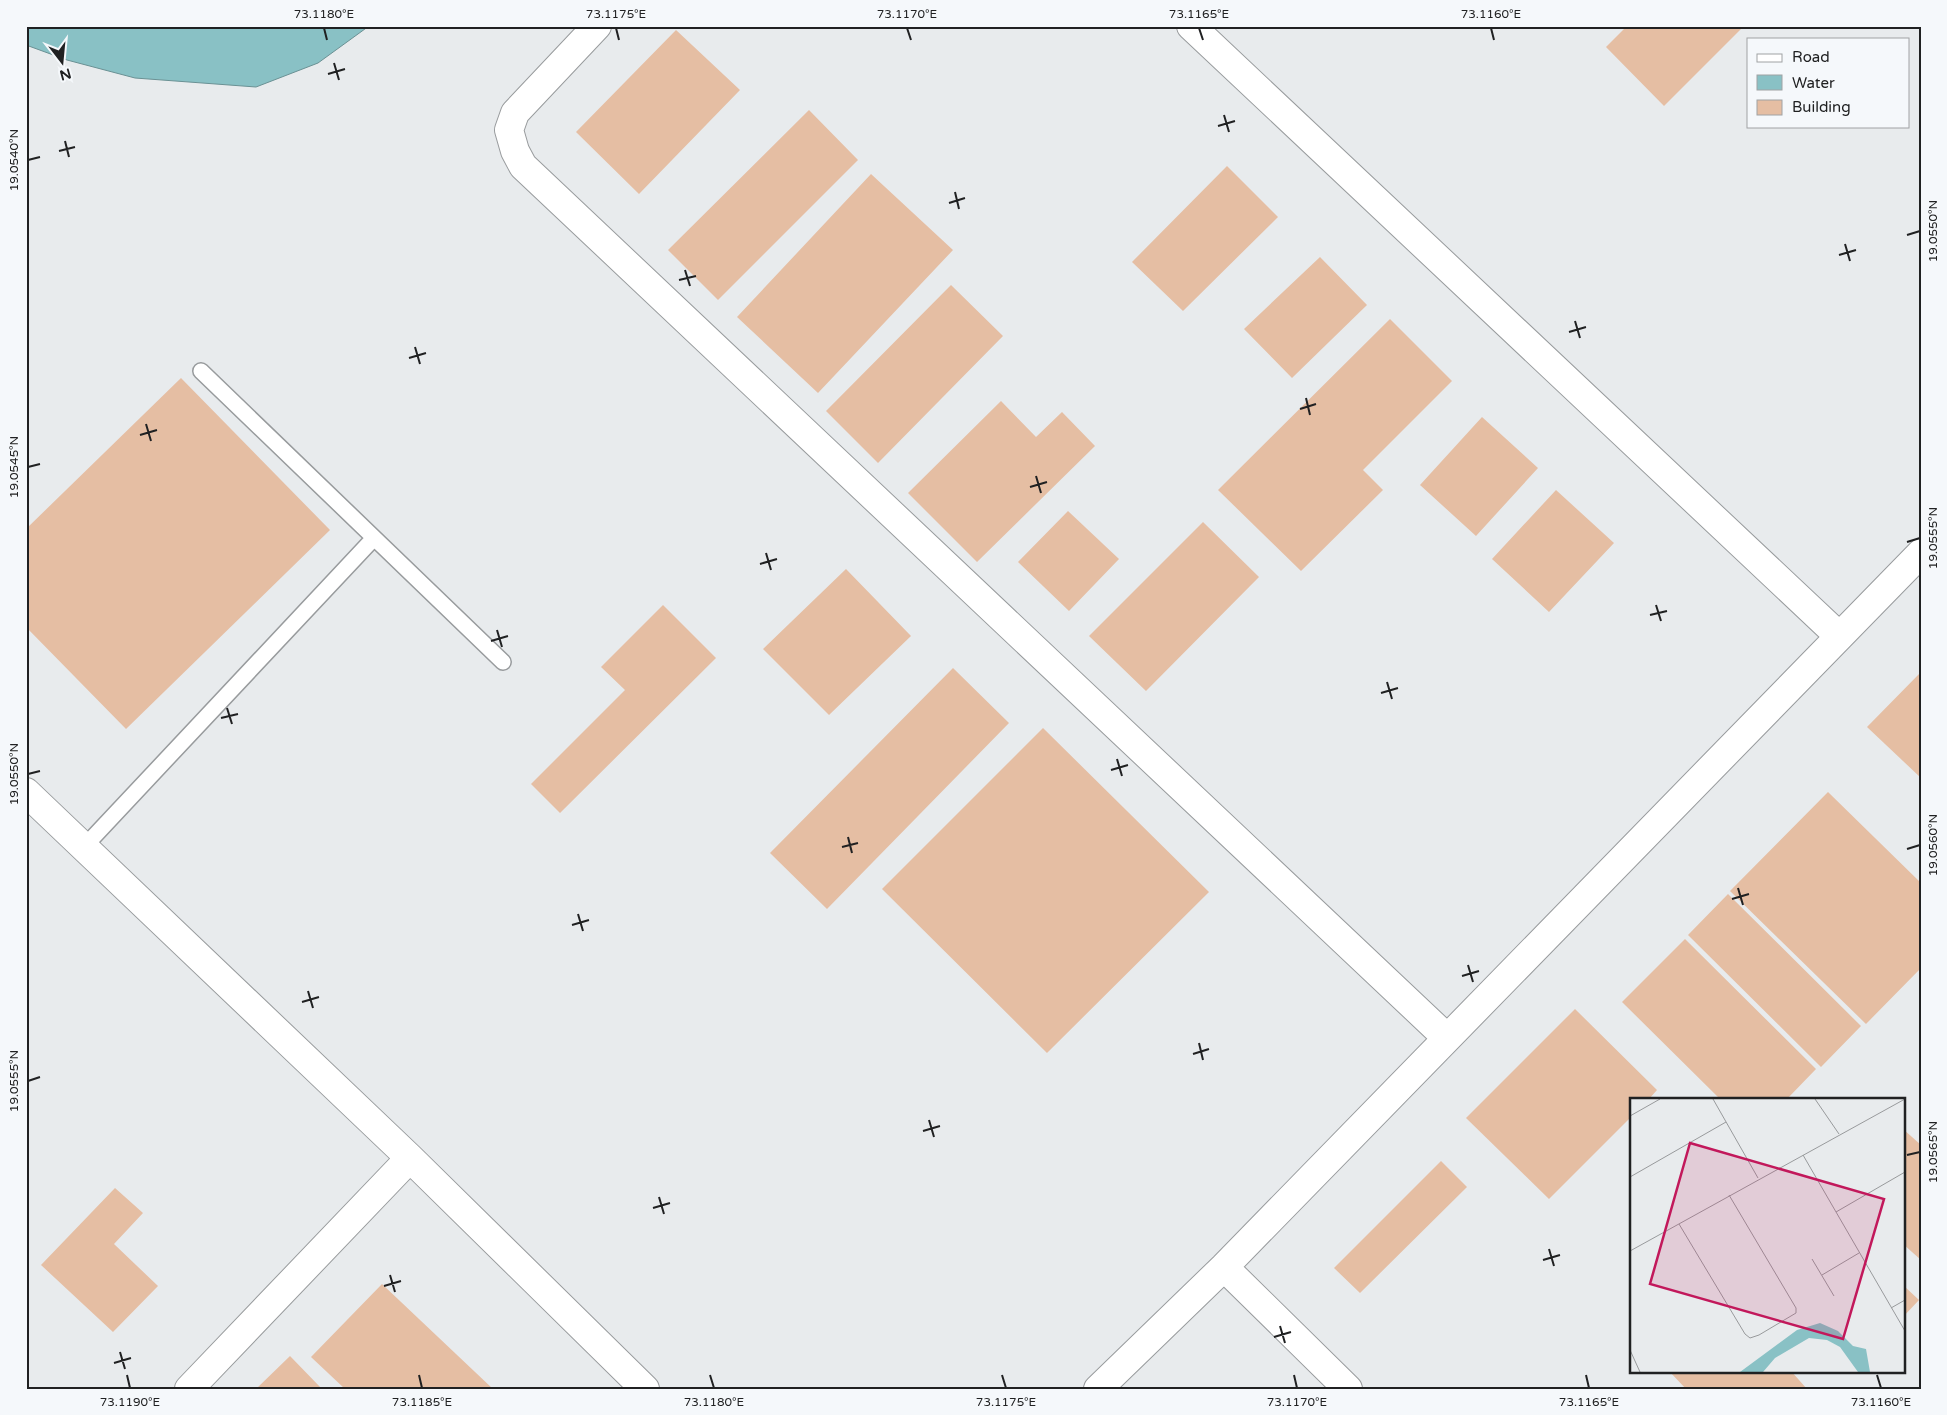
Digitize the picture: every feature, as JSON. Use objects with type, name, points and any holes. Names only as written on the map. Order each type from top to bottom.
[{"type":"street","points":[[597,26],[515,113],[509,130],[515,151],[523,166],[1447,1038]]},
{"type":"street","points":[[1191,26],[1839,636]]},
{"type":"street","points":[[1098,1389],[1224,1267],[1921,553]]},
{"type":"street","points":[[26,792],[410,1158],[645,1389]]},
{"type":"street","points":[[189,1389],[410,1158]]},
{"type":"street","points":[[1224,1267],[1348,1389]]},
{"type":"lane","points":[[200,371],[503,662]]},
{"type":"lane","points":[[84,847],[374,538]]},
{"type":"water","points":[[26,26],[369,26],[318,63],[256,87],[135,78],[67,60],[26,45]]},
{"type":"building","points":[[1627,26],[1744,26],[1664,106],[1606,47]]},
{"type":"building","points":[[676,30],[740,90],[639,194],[576,132]]},
{"type":"building","points":[[809,110],[858,160],[718,300],[668,250]]},
{"type":"building","points":[[1227,166],[1278,217],[1183,311],[1132,262]]},
{"type":"building","points":[[871,174],[953,250],[818,393],[737,317]]},
{"type":"building","points":[[1320,257],[1367,305],[1292,378],[1244,329]]},
{"type":"building","points":[[951,285],[1003,336],[878,463],[826,411]]},
{"type":"building","points":[[1390,319],[1452,381],[1363,470],[1383,490],[1301,571],[1218,490]]},
{"type":"building","points":[[181,378],[330,530],[126,729],[26,627],[26,529]]},
{"type":"building","points":[[1001,401],[1036,437],[1062,412],[1095,446],[977,562],[908,493]]},
{"type":"building","points":[[1482,417],[1538,468],[1476,536],[1420,485]]},
{"type":"building","points":[[1556,490],[1614,543],[1549,612],[1492,559]]},
{"type":"building","points":[[1068,511],[1119,559],[1069,611],[1018,562]]},
{"type":"building","points":[[1203,522],[1259,577],[1146,691],[1089,636]]},
{"type":"building","points":[[846,569],[911,636],[829,715],[763,649]]},
{"type":"building","points":[[663,605],[716,658],[560,813],[531,784],[625,690],[601,667]]},
{"type":"building","points":[[953,668],[1009,723],[827,909],[770,853]]},
{"type":"building","points":[[1921,672],[1921,778],[1867,727]]},
{"type":"building","points":[[1043,728],[1209,892],[1047,1053],[882,889]]},
{"type":"building","points":[[1828,792],[1921,883],[1921,968],[1866,1024],[1730,891]]},
{"type":"building","points":[[1728,894],[1861,1026],[1821,1067],[1688,935]]},
{"type":"building","points":[[1685,939],[1816,1069],[1788,1098],[1719,1098],[1622,1002]]},
{"type":"building","points":[[1575,1009],[1657,1090],[1650,1098],[1630,1098],[1630,1118],[1549,1199],[1466,1118]]},
{"type":"building","points":[[1904,1130],[1921,1145],[1921,1260],[1904,1245]]},
{"type":"building","points":[[1441,1161],[1467,1187],[1360,1293],[1334,1268]]},
{"type":"building","points":[[115,1188],[143,1213],[114,1244],[158,1286],[113,1332],[41,1265]]},
{"type":"building","points":[[382,1284],[493,1389],[345,1389],[311,1357]]},
{"type":"building","points":[[1904,1286],[1919,1300],[1904,1316]]},
{"type":"building","points":[[290,1356],[322,1389],[256,1389]]},
{"type":"building","points":[[1670,1372],[1792,1372],[1807,1389],[1686,1389]]}]
